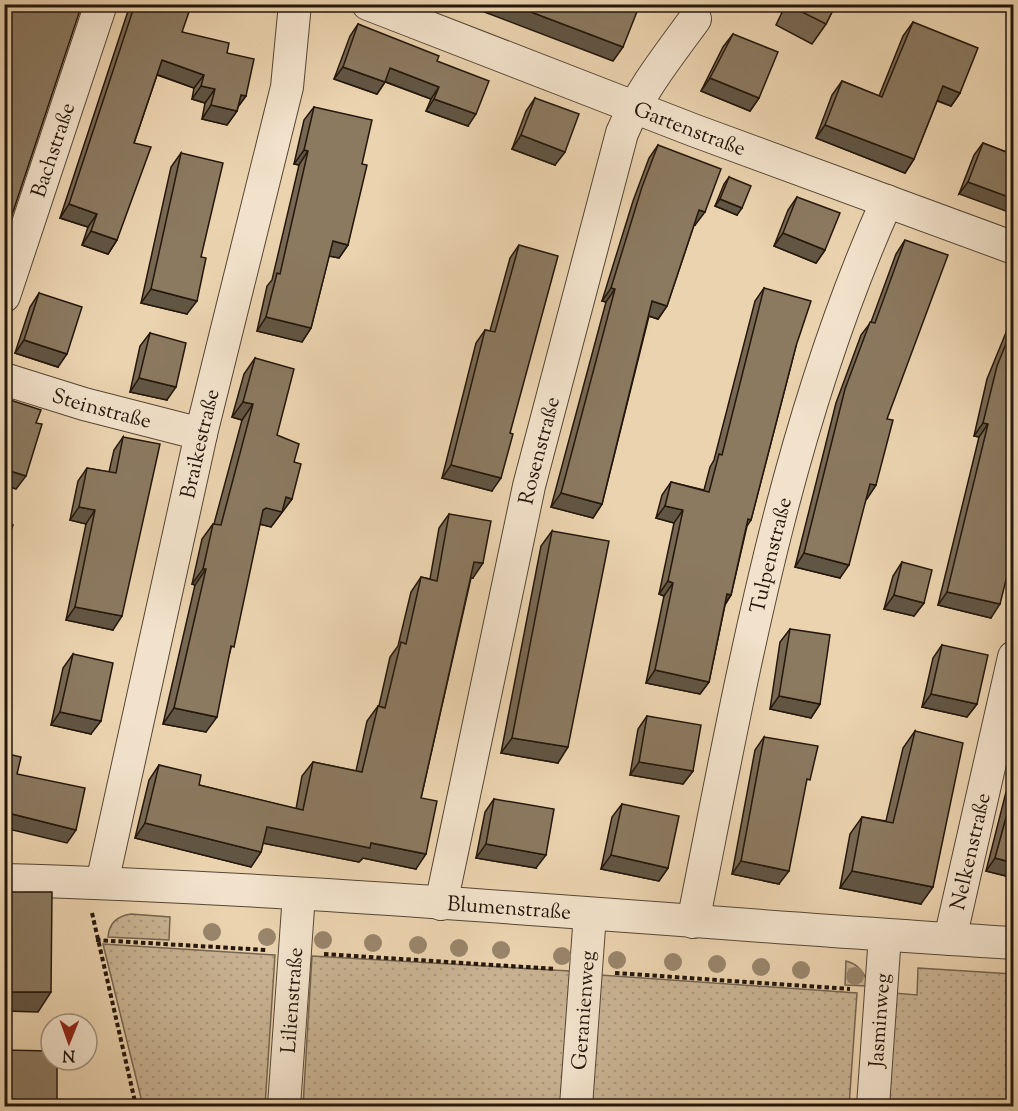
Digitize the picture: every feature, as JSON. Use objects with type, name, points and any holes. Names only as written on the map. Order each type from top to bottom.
[{"type":"street","name":"Bachstraße","points":[[4,296],[101,4]]},
{"type":"street","name":"Braikestraße","points":[[97,882],[201,434],[287,87],[295,4]]},
{"type":"street","name":"Gartenstraße","points":[[368,4],[633,107],[1014,248]]},
{"type":"street","name":"Rosenstraße","points":[[441,904],[529,486],[610,175],[633,107],[695,19]]},
{"type":"street","name":"Tulpenstraße","points":[[693,922],[750,636],[786,486],[840,313],[887,201]]},
{"type":"street","name":"Steinstraße","points":[[4,379],[84,404],[201,434]]},
{"type":"street","name":"Nelkenstraße","points":[[950,939],[1014,657]]},
{"type":"street","name":"Blumenstraße","points":[[4,880],[97,882],[299,894],[1014,943]]},
{"type":"street","name":"Lilienstraße","points":[[284,1107],[299,894]]},
{"type":"street","name":"Geranienweg","points":[[576,1107],[590,914]]},
{"type":"street","name":"Jasminweg","points":[[873,1107],[885,935]]},
{"type":"path","points":[[97,882],[92,918],[136,1107]]},
{"type":"path","points":[[96,940],[881,991]]},
{"type":"shaded area","points":[[131,914],[170,917],[169,940],[108,937],[115,921]]},
{"type":"shaded area","points":[[103,944],[275,955],[265,1106],[143,1106]]},
{"type":"shaded area","points":[[312,956],[570,971],[560,1106],[303,1106]]},
{"type":"shaded area","points":[[846,961],[861,970],[867,986],[845,985]]},
{"type":"shaded area","points":[[918,968],[1013,974],[1013,1106],[887,1106],[894,993],[917,995]]},
{"type":"shaded area","points":[[600,975],[857,993],[849,1106],[592,1106]]},
{"type":"building","points":[[4,4],[82,4],[4,239]]},
{"type":"building","points":[[135,4],[168,4],[189,12],[182,32],[229,43],[227,53],[254,59],[246,96],[241,95],[237,111],[211,105],[215,89],[201,86],[204,75],[162,60],[134,143],[151,147],[117,240],[91,231],[97,214],[69,204]]},
{"type":"building","points":[[510,4],[640,4],[623,47]]},
{"type":"building","points":[[790,4],[836,4],[826,24]]},
{"type":"building","points":[[913,22],[978,48],[960,93],[943,86],[914,159],[825,125],[842,81],[882,97]]},
{"type":"building","points":[[358,24],[439,56],[437,61],[489,81],[476,114],[434,99],[439,87],[390,68],[385,82],[343,67]]},
{"type":"building","points":[[733,34],[778,52],[759,98],[710,78]]},
{"type":"building","points":[[535,98],[579,114],[565,152],[521,135]]},
{"type":"building","points":[[314,107],[372,120],[362,164],[367,165],[348,245],[333,241],[311,328],[266,317],[277,273],[280,274],[308,151],[304,150]]},
{"type":"building","points":[[983,143],[1014,155],[1014,199],[968,182]]},
{"type":"building","points":[[658,145],[721,169],[705,212],[699,210],[667,306],[652,301],[602,504],[561,493],[615,289],[611,288],[642,187]]},
{"type":"building","points":[[181,153],[223,163],[201,257],[206,258],[197,301],[151,289]]},
{"type":"building","points":[[729,177],[751,186],[742,208],[720,199]]},
{"type":"building","points":[[797,197],[840,213],[825,250],[783,233]]},
{"type":"building","points":[[905,240],[948,255],[887,419],[893,420],[876,485],[870,484],[849,565],[804,553],[845,389],[870,322],[875,323]]},
{"type":"building","points":[[519,245],[558,256],[510,433],[513,434],[501,478],[451,465],[485,330],[495,332]]},
{"type":"building","points":[[764,288],[811,301],[796,346],[751,520],[748,519],[731,595],[727,594],[709,682],[655,670],[673,583],[668,581],[683,510],[665,506],[671,482],[709,492],[719,454],[722,455]]},
{"type":"building","points":[[39,293],[82,307],[67,354],[24,340]]},
{"type":"building","points":[[1014,324],[1014,548],[1000,604],[947,592],[988,424],[983,423],[997,366]]},
{"type":"building","points":[[150,333],[186,343],[176,387],[139,378]]},
{"type":"building","points":[[255,358],[294,369],[277,435],[299,444],[294,462],[301,464],[292,499],[286,497],[282,512],[266,508],[263,510],[217,717],[174,708],[206,569],[203,569],[213,524],[221,525],[253,404],[243,402]]},
{"type":"building","points":[[4,398],[41,410],[36,423],[42,424],[26,476],[4,469]]},
{"type":"building","points":[[123,437],[160,444],[122,616],[75,607],[95,510],[79,507],[87,468],[116,473]]},
{"type":"building","points":[[449,514],[491,521],[483,563],[474,562],[421,798],[437,801],[426,854],[371,843],[370,848],[267,827],[261,852],[145,823],[159,765],[201,775],[199,785],[303,810],[313,762],[362,772],[378,706],[385,708],[401,642],[406,644],[421,577],[437,581]]},
{"type":"building","points":[[4,522],[13,525],[4,550]]},
{"type":"building","points":[[552,531],[609,541],[568,747],[512,738]]},
{"type":"building","points":[[902,562],[932,570],[924,603],[894,595]]},
{"type":"building","points":[[790,629],[830,635],[820,704],[779,696]]},
{"type":"building","points":[[942,645],[988,655],[977,704],[931,694]]},
{"type":"building","points":[[73,654],[113,663],[101,721],[60,712]]},
{"type":"building","points":[[647,716],[701,725],[693,771],[639,762]]},
{"type":"building","points":[[915,731],[963,743],[933,887],[852,871],[862,817],[893,823]]},
{"type":"building","points":[[764,737],[818,746],[810,780],[807,779],[789,871],[741,861]]},
{"type":"building","points":[[4,753],[21,757],[17,774],[85,788],[76,830],[4,812]]},
{"type":"building","points":[[1014,788],[1014,863],[995,858]]},
{"type":"building","points":[[494,799],[554,809],[546,855],[486,844]]},
{"type":"building","points":[[622,804],[679,816],[668,868],[611,855]]},
{"type":"building","points":[[4,892],[52,892],[51,992],[4,992]]},
{"type":"building","points":[[4,1050],[39,1051],[39,1072],[57,1072],[57,1107],[4,1107]]}]
